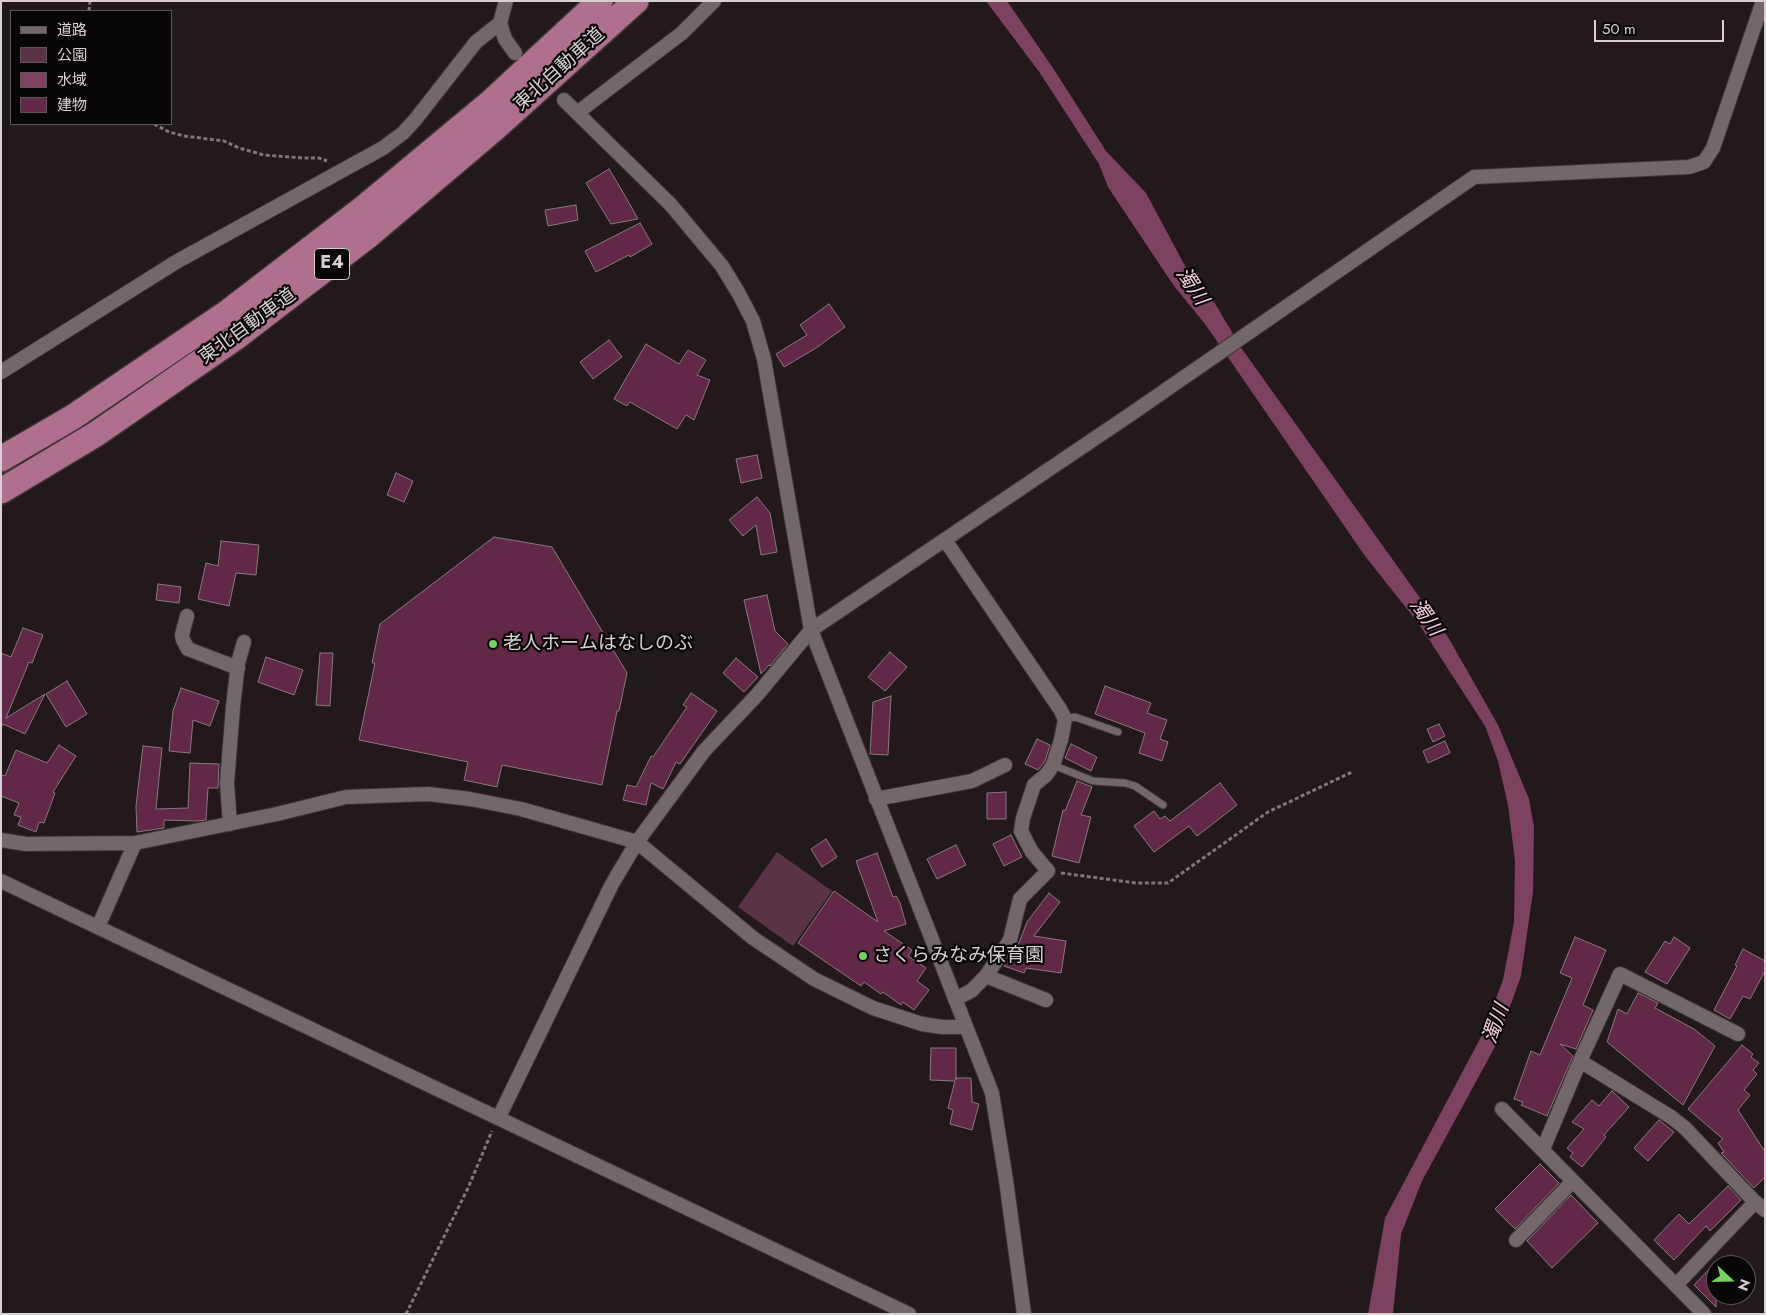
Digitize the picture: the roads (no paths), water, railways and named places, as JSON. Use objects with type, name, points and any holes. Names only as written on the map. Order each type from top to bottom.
[{"type":"highway","name":"東北自動車道","points":[[1,459],[74,417],[228,312],[361,210],[492,101],[600,1]]},
{"type":"highway","name":"東北自動車道","points":[[1,491],[96,434],[235,338],[369,235],[494,129],[636,1]]},
{"type":"street","points":[[506,1],[500,23],[505,40],[515,53]]},
{"type":"street","points":[[577,113],[682,33],[714,1]]},
{"type":"street","points":[[499,1117],[612,884],[637,842],[704,751],[757,695],[811,630],[1263,324],[1474,177],[1689,167],[1704,162],[1713,148],[1763,1]]},
{"type":"street","points":[[1,372],[176,262],[384,148],[402,134],[476,42],[500,23]]},
{"type":"street","points":[[564,100],[671,205],[722,266],[754,321],[764,359],[811,630],[992,1094],[1024,1314]]},
{"type":"street","points":[[945,540],[1065,719],[1053,765],[1046,775],[1034,785],[1023,818],[1021,831],[1032,852],[1048,871],[1020,899],[1010,940],[986,976],[971,991],[955,1000]]},
{"type":"street","points":[[188,616],[182,635],[188,649],[238,668]]},
{"type":"street","points":[[230,824],[227,783],[233,707],[238,668],[244,642]]},
{"type":"street","points":[[876,799],[972,781],[1005,765]]},
{"type":"street","points":[[1,840],[26,844],[135,843],[277,814],[346,797],[428,794],[470,799],[521,809],[637,842],[753,938],[814,979],[873,1008],[922,1024],[942,1027],[966,1027]]},
{"type":"street","points":[[98,927],[135,843]]},
{"type":"street","points":[[1,881],[909,1314]]},
{"type":"street","points":[[1543,1150],[1580,1061],[1620,974],[1738,1034]]},
{"type":"street","points":[[986,976],[1046,1000]]},
{"type":"street","points":[[1580,1061],[1678,1122],[1760,1206],[1676,1285]]},
{"type":"street","points":[[1502,1109],[1704,1314]]},
{"type":"street","points":[[1516,1240],[1573,1181]]},
{"type":"lane","points":[[1065,719],[1074,718],[1118,732]]},
{"type":"lane","points":[[1053,765],[1094,781],[1125,783],[1135,786],[1162,805]]},
{"type":"water","name":"濁川","points":[[986,1],[1007,1],[1106,151],[1146,193],[1192,279],[1214,302],[1242,349],[1448,637],[1498,725],[1529,799],[1534,827],[1533,892],[1521,976],[1497,1043],[1422,1181],[1401,1234],[1393,1314],[1368,1314],[1385,1218],[1481,1037],[1503,980],[1514,922],[1515,861],[1508,805],[1498,761],[1485,726],[1419,624],[1365,556],[1205,324],[1174,286],[1108,187],[1099,164],[1040,73]]},
{"type":"place","name":"老人ホームはなしのぶ","points":[[493,644]]},
{"type":"place","name":"さくらみなみ保育園","points":[[863,956]]}]
